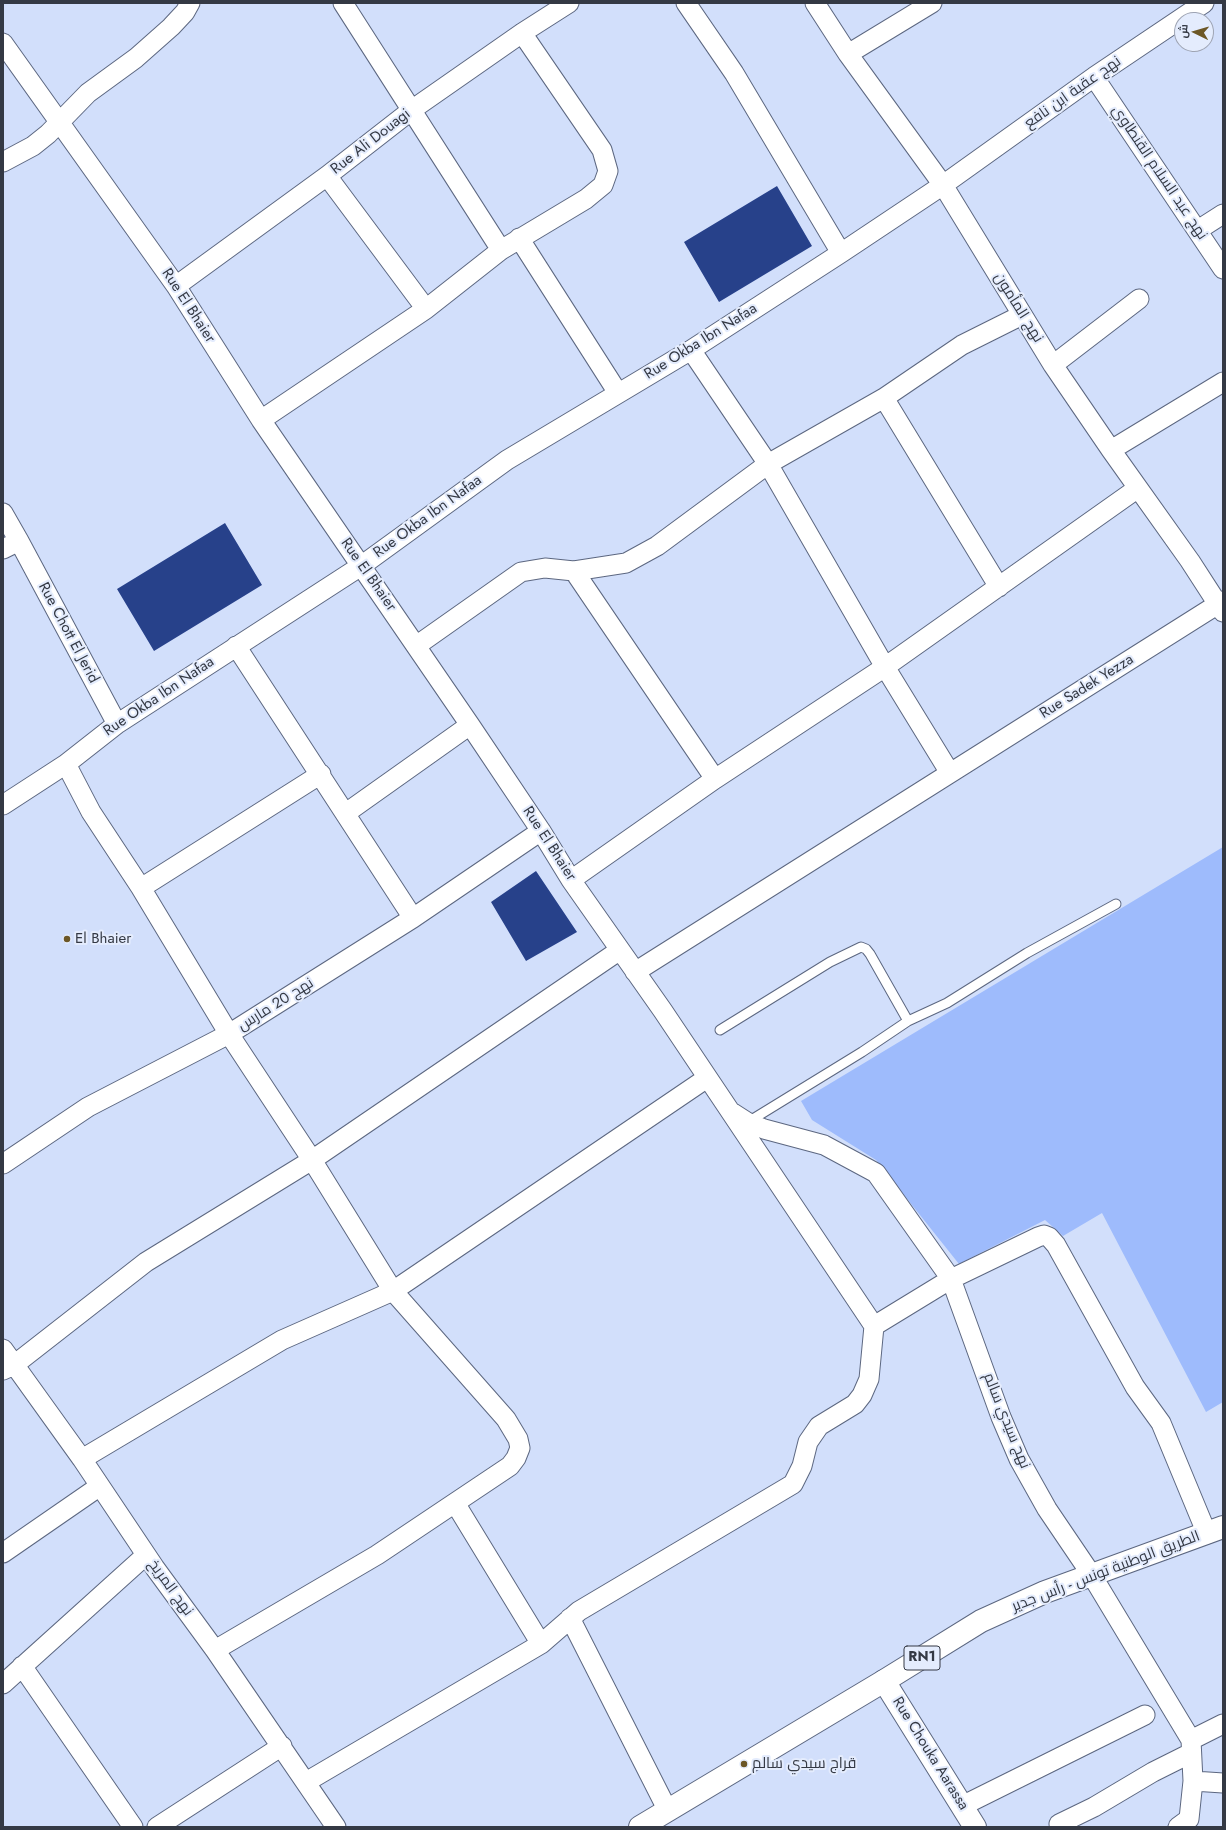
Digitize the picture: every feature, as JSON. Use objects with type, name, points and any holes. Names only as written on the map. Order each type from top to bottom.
[{"type":"main road","name":"الطريق الوطنية تونس - رأس جدير","points":[[640,1827],[981,1621],[1045,1592],[1091,1574],[1215,1530]]},
{"type":"main road","name":"Rue Chouka Aarassa","points":[[884,1681],[975,1827]]},
{"type":"street","points":[[343,3],[413,109],[501,250]]},
{"type":"street","name":"Rue Ali Douagi","points":[[176,286],[327,176],[413,109],[522,33],[569,3]]},
{"type":"street","points":[[686,3],[734,73],[841,253]]},
{"type":"street","name":"نهج المأمون","points":[[815,3],[848,54],[943,185],[1053,365],[1111,450],[1221,605]]},
{"type":"street","points":[[848,54],[932,3]]},
{"type":"street","name":"نهج عقبة ابن نافع","points":[[943,185],[1094,77],[1204,3]]},
{"type":"street","points":[[3,162],[33,146],[56,127],[88,93],[136,58],[171,27],[185,6]]},
{"type":"street","points":[[261,420],[426,309],[501,250],[586,198],[604,185],[608,171],[602,150],[522,33]]},
{"type":"street","name":"Rue El Bhaier","points":[[3,43],[176,286],[261,420],[470,725],[541,831],[571,880],[663,1011],[874,1326]]},
{"type":"street","name":"نهج عبد السلام القنطاوي","points":[[1094,77],[1223,269]]},
{"type":"street","points":[[327,176],[426,309]]},
{"type":"street","name":"Rue Okba Ibn Nafaa","points":[[3,805],[66,764],[118,724],[361,566],[507,460],[690,350],[841,253],[943,185]]},
{"type":"street","points":[[1198,230],[1223,214]]},
{"type":"street","points":[[519,238],[618,393]]},
{"type":"street","points":[[1053,365],[1139,299]]},
{"type":"street","points":[[416,646],[521,572],[545,568],[574,571],[626,563],[657,546],[768,464],[884,398],[962,346],[1022,315]]},
{"type":"street","points":[[690,350],[768,464],[885,667],[950,773]]},
{"type":"street","points":[[1111,450],[1223,382]]},
{"type":"street","points":[[884,398],[999,588]]},
{"type":"street","points":[[571,880],[715,779],[885,667],[999,588],[1138,488]]},
{"type":"street","name":"Rue Chott El Jerid","points":[[3,513],[11,545],[118,724]]},
{"type":"street","points":[[574,571],[715,779]]},
{"type":"street","name":"Rue Sadek Yezza","points":[[635,972],[950,773],[1221,605]]},
{"type":"street","points":[[236,646],[321,774],[413,918]]},
{"type":"street","points":[[346,813],[470,725]]},
{"type":"street","points":[[66,764],[91,812],[141,888],[229,1034],[312,1160],[393,1291],[506,1419],[518,1439],[520,1448],[516,1458],[510,1466],[377,1555],[216,1650]]},
{"type":"street","points":[[141,888],[321,774]]},
{"type":"street","name":"نهج 20 مارس","points":[[3,1164],[88,1108],[229,1034],[413,918],[541,831]]},
{"type":"street","points":[[9,1367],[146,1262],[312,1160],[620,950]]},
{"type":"street","points":[[82,1459],[282,1340],[393,1291],[707,1078]]},
{"type":"street","name":"نهج سيدي سالم","points":[[729,1110],[747,1122],[764,1129],[824,1145],[876,1173],[952,1279],[1001,1417],[1019,1459],[1048,1509],[1091,1574],[1191,1746]]},
{"type":"street","points":[[306,1782],[541,1644],[579,1611],[792,1484],[802,1466],[808,1442],[819,1426],[855,1404],[862,1395],[869,1379],[874,1326],[952,1279],[1044,1235],[1053,1240],[1135,1386],[1161,1423],[1215,1530]]},
{"type":"street","name":"نهج المريخ","points":[[3,1349],[9,1367],[82,1459],[146,1555],[216,1650],[336,1827]]},
{"type":"street","points":[[3,1553],[100,1486]]},
{"type":"street","points":[[455,1503],[541,1644]]},
{"type":"street","points":[[3,1684],[146,1555]]},
{"type":"street","points":[[570,1618],[668,1811]]},
{"type":"street","points":[[22,1666],[134,1827]]},
{"type":"street","points":[[962,1806],[1145,1715]]},
{"type":"street","points":[[1059,1824],[1094,1807],[1153,1772],[1223,1724]]},
{"type":"street","points":[[157,1827],[282,1746]]},
{"type":"street","points":[[1185,1824],[1193,1781],[1191,1746]]},
{"type":"street","points":[[1193,1781],[1223,1783]]},
{"type":"lane","points":[[747,1122],[862,1052],[908,1021],[947,1003],[1027,953],[1116,904]]},
{"type":"lane","points":[[720,1030],[830,962],[861,947],[866,949],[870,954],[908,1021]]},
{"type":"shaded area","points":[[1223,847],[1223,1402],[1206,1412],[1102,1213],[1063,1236],[1045,1220],[959,1264],[876,1160],[812,1120],[801,1101]]},
{"type":"building","points":[[777,186],[812,246],[719,302],[684,242]]},
{"type":"building","points":[[225,523],[262,585],[154,651],[117,589]]},
{"type":"building","points":[[536,871],[577,932],[526,961],[491,902]]},
{"type":"place","name":"El Bhaier","points":[[67,939]]},
{"type":"place","name":"قراج سيدي سالم","points":[[744,1764]]}]
